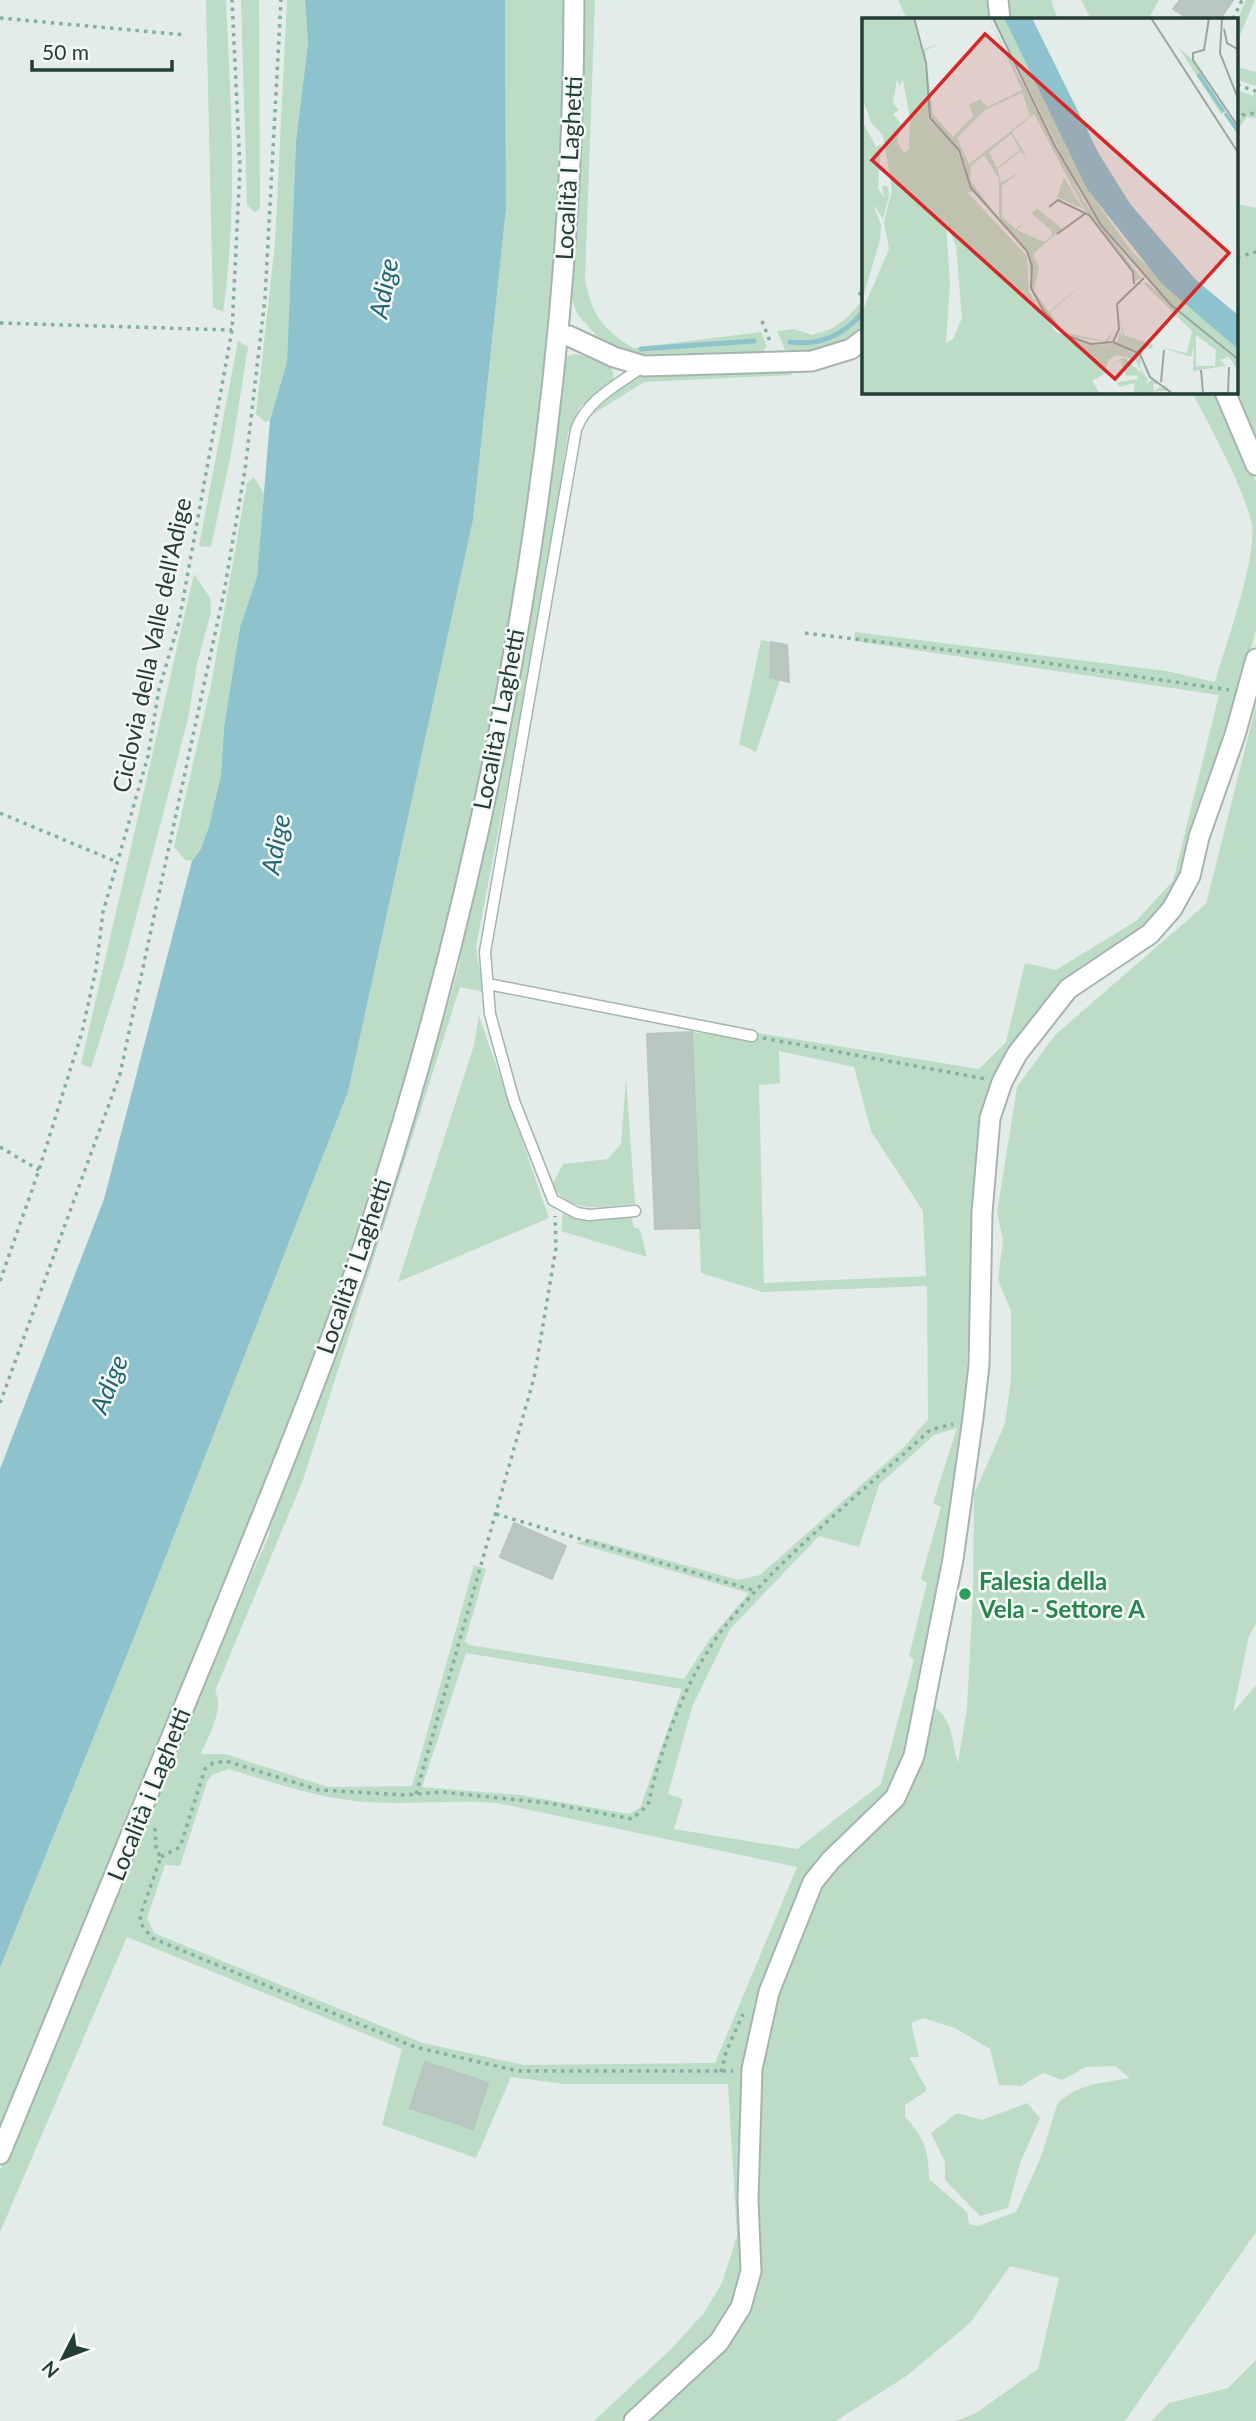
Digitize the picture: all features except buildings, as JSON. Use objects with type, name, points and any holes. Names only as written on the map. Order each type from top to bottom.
[{"type":"street","name":"Località I Laghetti","points":[[558,335],[574,67],[574,0]]},
{"type":"street","points":[[998,0],[1000,18]]},
{"type":"street","points":[[558,335],[569,336],[614,357],[644,366],[812,361],[842,352],[862,340]]},
{"type":"street","name":"Località i Laghetti","points":[[0,2154],[276,1483],[371,1223],[438,1000],[501,718],[531,535],[558,335]]},
{"type":"street","points":[[1226,394],[1256,465]]},
{"type":"street","points":[[634,2421],[719,2342],[741,2307],[751,2271],[748,2200],[752,2069],[769,1992],[813,1882],[831,1860],[895,1798],[914,1756],[953,1559],[973,1418],[979,1365],[984,1186],[990,1118],[1002,1082],[1017,1054],[1068,989],[1150,934],[1172,909],[1190,876],[1199,837],[1235,735],[1256,659]]},
{"type":"lane","points":[[635,1211],[589,1215],[567,1209],[553,1200],[514,1101],[490,1014],[485,952],[576,430],[580,416],[644,366]]},
{"type":"lane","points":[[488,984],[751,1036]]},
{"type":"path","name":"Ciclovia della Valle dell'Adige","points":[[0,1281],[40,1170],[82,1032],[96,969],[103,912],[148,756],[159,689],[179,622],[232,330],[240,168],[232,0]]},
{"type":"path","points":[[0,1403],[120,1074],[222,605],[245,470],[265,298],[281,0]]},
{"type":"path","points":[[1233,18],[1242,0]]},
{"type":"path","points":[[0,18],[187,35]]},
{"type":"path","points":[[1238,85],[1256,91]]},
{"type":"path","points":[[1238,121],[1242,115],[1256,113]]},
{"type":"path","points":[[1238,257],[1256,252]]},
{"type":"path","points":[[859,295],[862,291]]},
{"type":"path","points":[[0,323],[232,330]]},
{"type":"path","points":[[805,633],[999,656],[1247,693]]},
{"type":"path","points":[[0,813],[117,862]]},
{"type":"path","points":[[751,1036],[1002,1082]]},
{"type":"path","points":[[0,1147],[40,1170]]},
{"type":"path","points":[[416,1794],[534,1378],[556,1248],[553,1200]]},
{"type":"path","points":[[752,2069],[721,2073],[518,2071],[415,2047],[152,1938],[141,1924],[141,1916],[161,1857],[180,1847],[205,1769],[213,1763],[226,1761],[319,1790],[416,1794],[442,1792],[548,1803],[632,1819],[638,1816],[648,1805],[688,1688],[725,1626],[756,1591],[930,1430],[973,1418]]},
{"type":"path","points":[[496,1514],[756,1591]]},
{"type":"path","points":[[158,1816],[155,1838],[156,1850],[161,1857]]},
{"type":"green space","points":[[206,0],[226,0],[232,195],[223,312],[213,307]]},
{"type":"green space","points":[[241,0],[259,0],[260,208],[255,213],[247,205]]},
{"type":"green space","points":[[287,0],[305,0],[308,43],[296,141],[287,362],[270,420],[265,422],[256,414],[275,244]]},
{"type":"green space","points":[[505,0],[567,0],[562,173],[542,408],[502,678],[467,849],[417,1045],[363,1224],[307,1384],[0,2140],[0,1968],[135,1635],[348,1092],[473,520],[506,209]]},
{"type":"green space","points":[[580,0],[595,0],[585,280],[595,311],[613,334],[633,348],[761,332],[767,346],[762,353],[628,354],[597,336],[577,314],[572,299],[571,247]]},
{"type":"green space","points":[[898,0],[991,0],[991,18],[907,18]]},
{"type":"green space","points":[[1005,0],[1051,0],[1058,18],[1006,18]]},
{"type":"green space","points":[[1081,0],[1159,0],[1149,18],[1090,18]]},
{"type":"green space","points":[[1246,0],[1255,0],[1238,40],[1238,19]]},
{"type":"green space","points":[[1238,67],[1256,72],[1256,86],[1238,80]]},
{"type":"green space","points":[[1256,89],[1256,118],[1247,117],[1238,129],[1238,94],[1240,91],[1253,96]]},
{"type":"green space","points":[[1238,204],[1256,208],[1256,438],[1232,394],[1238,394]]},
{"type":"green space","points":[[862,300],[862,325],[848,338],[818,350],[785,350],[777,331],[794,329],[812,335],[831,329],[848,317]]},
{"type":"green space","points":[[238,341],[248,347],[231,454],[211,547],[199,546]]},
{"type":"green space","points":[[574,354],[587,357],[607,364],[613,373],[613,379],[579,408],[568,433],[545,589],[476,947],[483,992],[460,987],[303,1480],[215,1691],[218,1698],[217,1714],[201,1754],[225,1754],[328,1787],[412,1786],[474,1565],[486,1569],[465,1641],[469,1645],[684,1679],[709,1640],[749,1593],[576,1543],[591,1539],[738,1580],[760,1575],[904,1447],[928,1419],[927,1286],[763,1292],[701,1273],[692,1032],[751,1039],[752,1032],[979,1069],[1006,1042],[1025,963],[1056,970],[1136,921],[1173,881],[1219,695],[854,641],[855,632],[1167,671],[1215,682],[1245,581],[1252,525],[1234,475],[1193,394],[1221,394],[1256,482],[1256,629],[1187,874],[1152,923],[1100,959],[1001,1073],[973,1226],[964,1437],[926,1639],[922,1684],[898,1783],[855,1829],[767,1980],[743,2278],[734,2309],[717,2335],[626,2421],[594,2421],[671,2349],[704,2313],[722,2283],[737,2236],[728,2084],[565,2084],[511,2077],[476,2158],[382,2125],[402,2049],[127,1937],[0,2232],[0,2170],[102,1923],[125,1882],[136,1836],[270,1533],[268,1520],[440,1033],[459,966],[561,367],[567,357]],"holes":[[[779,1051],[854,1067],[871,1131],[923,1211],[926,1276],[764,1283],[759,1085],[780,1083]],[[957,1428],[933,1503],[941,1507],[921,1579],[927,1583],[909,1656],[914,1660],[881,1784],[797,1849],[674,1829],[683,1799],[668,1794],[692,1707],[730,1629],[819,1536],[859,1547],[879,1485],[934,1435]],[[466,1653],[682,1689],[640,1808],[629,1814],[520,1795],[422,1787]],[[229,1769],[276,1784],[339,1799],[390,1803],[497,1803],[797,1867],[715,2063],[524,2065],[423,2043],[154,1933],[147,1918],[165,1865],[180,1866],[207,1782],[212,1775]]]},
{"type":"green space","points":[[789,371],[792,375],[644,382],[585,419],[627,383],[642,375]]},
{"type":"green space","points":[[254,477],[264,494],[257,577],[240,627],[224,727],[221,775],[209,826],[201,849],[192,861],[185,860],[174,847],[211,685],[247,483]]},
{"type":"green space","points":[[194,574],[210,598],[211,612],[197,664],[188,719],[124,963],[91,1068],[81,1064]]},
{"type":"green space","points":[[761,640],[771,642],[771,676],[780,680],[756,752],[739,744]]},
{"type":"green space","points":[[1256,705],[1256,1624],[1249,1636],[1233,1712],[1256,1685],[1256,2232],[1125,2421],[956,2421],[976,2413],[1038,2369],[1059,2278],[1010,2266],[970,2323],[908,2375],[836,2421],[641,2421],[683,2385],[759,2274],[757,2082],[764,2025],[819,1884],[917,1772],[935,1707],[949,1726],[958,1763],[967,1708],[973,1593],[974,1494],[1005,1424],[1011,1379],[1011,1311],[998,1280],[1003,1239],[997,1213],[1017,1087],[1055,1035],[1206,904]],"holes":[[[923,2018],[955,2028],[990,2049],[999,2085],[1021,2086],[1043,2073],[1062,2080],[1086,2067],[1115,2066],[1130,2078],[1094,2084],[1074,2091],[1058,2102],[1041,2157],[1016,2212],[978,2226],[969,2224],[967,2212],[929,2179],[924,2145],[905,2117],[905,2105],[927,2090],[909,2057],[919,2057],[911,2023]]]},
{"type":"green space","points":[[479,1016],[549,1218],[398,1282],[474,1045]]},
{"type":"green space","points":[[626,1078],[635,1204],[589,1207],[568,1201],[552,1185],[563,1164],[608,1159],[621,1144]]},
{"type":"green space","points":[[563,1213],[590,1219],[631,1216],[634,1227],[640,1230],[647,1257],[561,1231]]},
{"type":"green space","points":[[1027,2103],[1040,2118],[1020,2163],[1008,2208],[980,2216],[945,2180],[945,2162],[931,2133],[957,2113],[982,2120]]},
{"type":"green space","points":[[1256,2360],[1256,2421],[1152,2421],[1169,2403],[1228,2388]]},
{"type":"water","name":"Adige","points":[[305,0],[505,0],[506,209],[473,520],[348,1092],[135,1635],[0,1968],[0,1469],[104,1199],[192,861],[201,849],[209,826],[221,775],[224,727],[240,627],[257,577],[270,420],[287,362],[296,141],[308,43]]},
{"type":"waterway","points":[[790,342],[812,342],[831,337],[848,327],[862,313]]},
{"type":"waterway","points":[[641,349],[754,341]]},
{"type":"place","name":"Falesia della Vela - Settore A","points":[[965,1594]]}]
